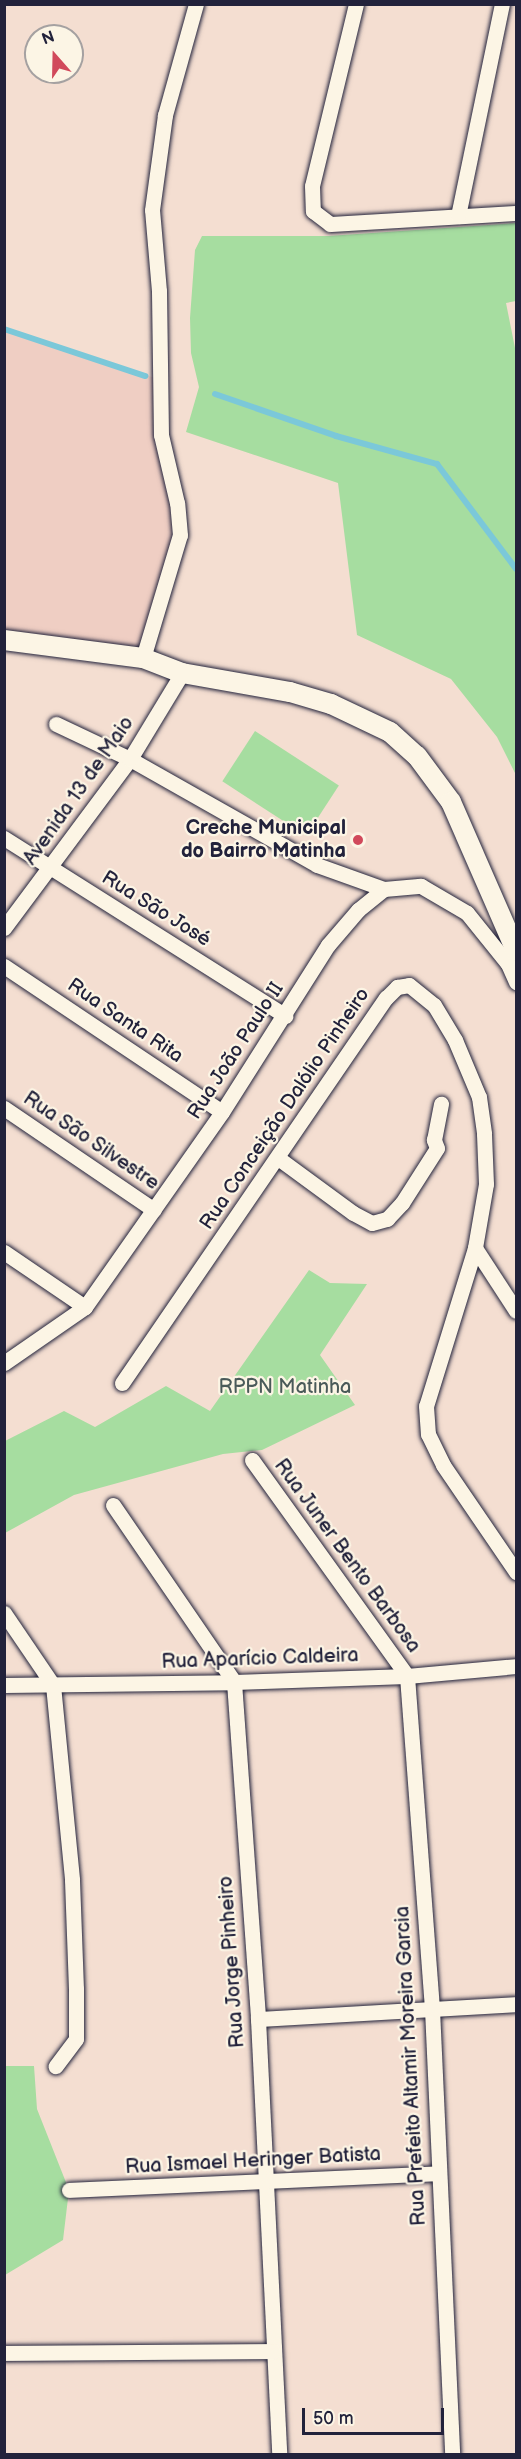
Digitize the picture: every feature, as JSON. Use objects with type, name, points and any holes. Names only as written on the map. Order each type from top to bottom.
[{"type":"street","points":[[143,658],[180,535],[177,503],[161,435],[159,291],[152,210],[165,115],[196,4]]},
{"type":"street","points":[[356,4],[312,186],[313,211],[330,224],[513,210]]},
{"type":"street","points":[[458,216],[502,4]]},
{"type":"street","points":[[4,640],[143,658],[182,674],[290,692],[331,704],[390,732],[417,756],[451,802],[516,951]]},
{"type":"street","name":"Avenida 13 de Maio","points":[[4,928],[51,868],[130,759],[182,674]]},
{"type":"street","points":[[56,724],[130,759],[316,865],[384,889],[421,886],[467,913],[508,964],[516,982]]},
{"type":"street","name":"Rua São José","points":[[4,838],[286,1016]]},
{"type":"street","name":"Rua João Paulo II","points":[[4,1363],[85,1307],[222,1112],[286,1016],[328,945],[358,910],[384,889]]},
{"type":"street","name":"Rua Santa Rita","points":[[4,966],[222,1112]]},
{"type":"street","name":"Rua Conceição Dalólio Pinheiro","points":[[122,1383],[386,998],[397,987],[409,985],[434,1005],[455,1040],[479,1097],[486,1184],[475,1248],[426,1406],[428,1434],[443,1465],[516,1572]]},
{"type":"street","points":[[278,1158],[353,1213],[372,1223],[387,1219],[402,1203],[437,1148],[434,1140],[441,1104]]},
{"type":"street","name":"Rua São Silvestre","points":[[4,1108],[154,1210]]},
{"type":"street","points":[[475,1248],[516,1311]]},
{"type":"street","points":[[4,1252],[85,1307]]},
{"type":"street","name":"Rua Juner Bento Barbosa","points":[[252,1460],[407,1676]]},
{"type":"street","points":[[113,1505],[234,1682]]},
{"type":"street","points":[[4,1613],[53,1685],[72,1880],[76,1989],[76,2039],[56,2066]]},
{"type":"street","name":"Rua Aparício Caldeira","points":[[4,1685],[234,1682],[407,1676],[516,1666]]},
{"type":"street","name":"Rua Prefeito Altamir Moreira Garcia","points":[[407,1676],[432,2009],[453,2454]]},
{"type":"street","name":"Rua Jorge Pinheiro","points":[[234,1682],[258,2019],[264,2183],[279,2454]]},
{"type":"street","points":[[258,2019],[516,2004]]},
{"type":"street","name":"Rua Ismael Heringer Batista","points":[[69,2190],[264,2183],[439,2173]]},
{"type":"street","points":[[4,2353],[273,2351]]},
{"type":"shaded area","points":[[5,329],[161,380],[180,535],[143,658],[5,640]]},
{"type":"green space","points":[[516,223],[516,301],[506,303],[516,353],[516,775],[497,737],[451,679],[357,635],[338,483],[186,432],[199,387],[191,353],[190,318],[195,250],[202,236],[328,236]]},
{"type":"green space","points":[[255,731],[339,785],[306,836],[222,781]]},
{"type":"green space","name":"RPPN Matinha","points":[[309,1270],[330,1283],[367,1284],[320,1355],[355,1405],[262,1450],[223,1454],[74,1495],[5,1533],[5,1441],[64,1411],[95,1427],[166,1386],[210,1411]]},
{"type":"green space","points":[[5,2066],[34,2066],[37,2109],[69,2190],[63,2240],[5,2275]]},
{"type":"waterway","points":[[4,329],[145,376]]},
{"type":"waterway","points":[[215,394],[336,436],[437,464],[516,569]]},
{"type":"place","name":"Creche Municipal do Bairro Matinha","points":[[358,840]]}]
